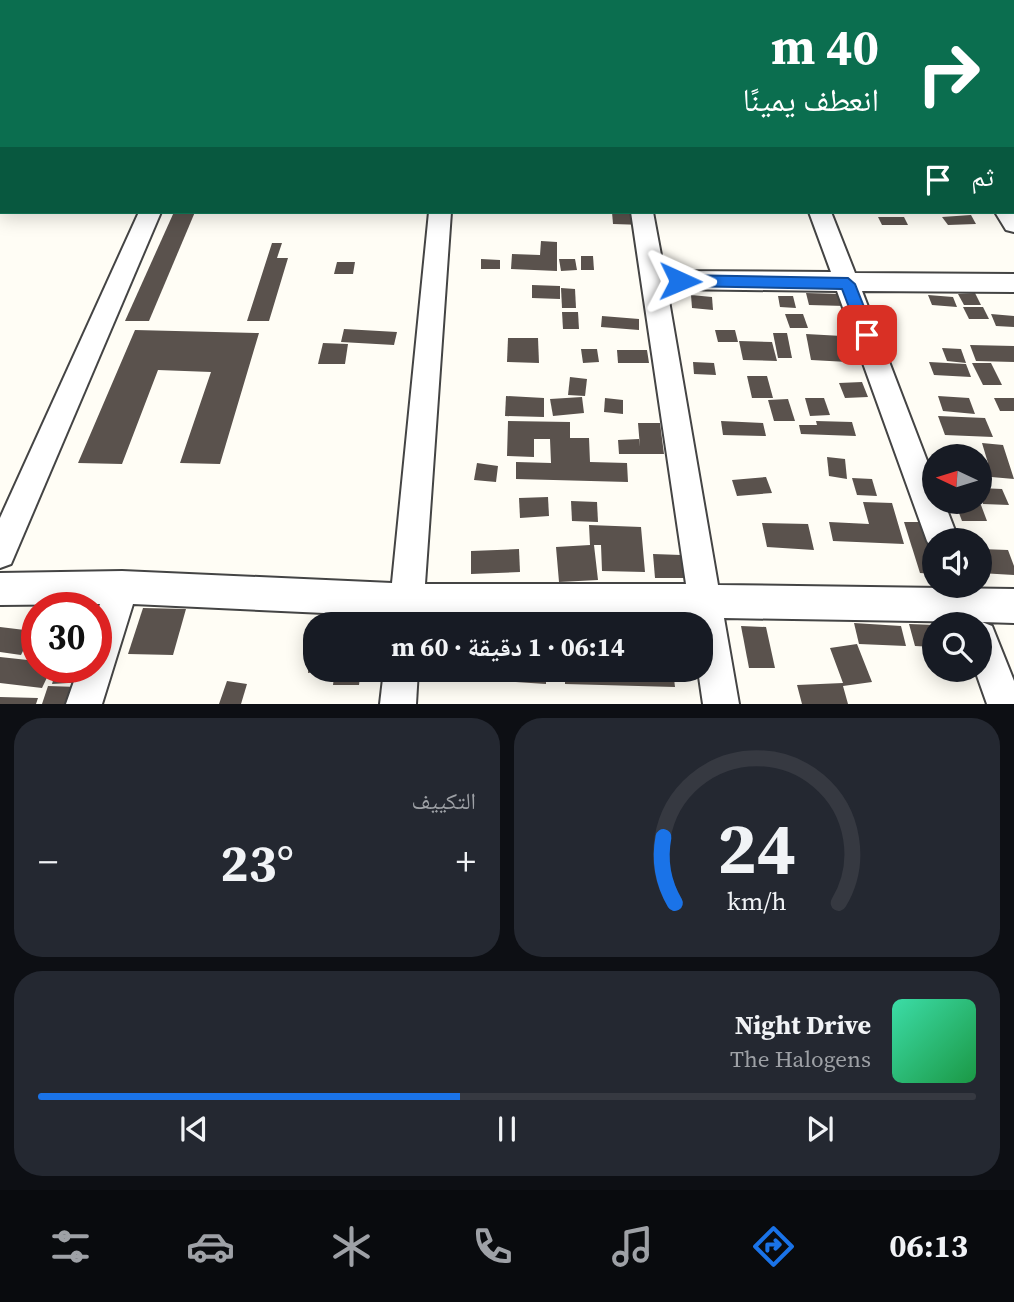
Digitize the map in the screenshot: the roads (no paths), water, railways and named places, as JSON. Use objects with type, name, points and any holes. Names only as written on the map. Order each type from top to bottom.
[{"type":"street","points":[[0,553],[149,214]]},
{"type":"street","points":[[406,612],[440,214]]},
{"type":"street","points":[[642,214],[721,704]]},
{"type":"street","points":[[821,214],[938,528]]},
{"type":"street","points":[[652,280],[848,284],[1014,283]]},
{"type":"street","points":[[112,617],[122,587]]},
{"type":"street","points":[[0,589],[122,587],[406,612],[705,601],[1014,606]]},
{"type":"street","points":[[992,670],[1005,704]]},
{"type":"street","points":[[398,704],[400,682]]},
{"type":"street","points":[[84,704],[91,683]]}]
